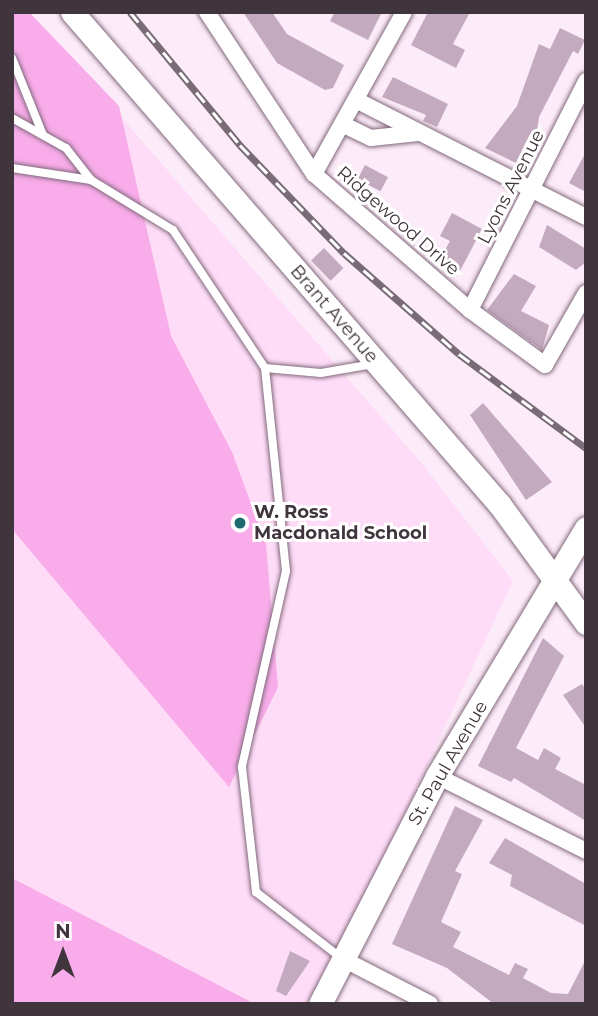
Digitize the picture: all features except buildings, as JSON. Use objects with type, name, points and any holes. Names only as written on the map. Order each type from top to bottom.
[{"type":"main road","name":"Brant Avenue","points":[[72,12],[377,363],[555,578],[586,623]]},
{"type":"main road","name":"St. Paul Avenue","points":[[320,1004],[437,776],[586,528]]},
{"type":"street","name":"Ridgewood Drive","points":[[207,12],[314,174],[470,310],[545,365],[586,293]]},
{"type":"street","points":[[314,174],[359,101],[404,12]]},
{"type":"street","name":"Lyons Avenue","points":[[470,310],[586,81]]},
{"type":"street","points":[[359,101],[586,217]]},
{"type":"street","points":[[344,125],[371,138],[418,133]]},
{"type":"street","points":[[437,776],[586,851]]},
{"type":"street","points":[[343,959],[430,1004]]},
{"type":"lane","points":[[12,58],[43,135]]},
{"type":"lane","points":[[12,118],[66,148],[91,180],[173,230],[265,368],[286,571],[242,767],[256,892],[343,959]]},
{"type":"lane","points":[[12,168],[91,180]]},
{"type":"lane","points":[[265,368],[321,373],[377,363]]},
{"type":"shaded area","name":"W. Ross Macdonald School","points":[[12,12],[29,12],[44,28],[423,465],[513,581],[315,1004],[255,1004],[12,878]]},
{"type":"shaded area","points":[[12,12],[29,12],[119,106],[171,336],[232,452],[266,544],[278,687],[229,787],[12,529]]},
{"type":"shaded area","points":[[12,878],[255,1004],[12,1004]]},
{"type":"railway","points":[[130,12],[240,145],[344,253],[459,354],[586,448]]},
{"type":"place","name":"W. Ross Macdonald School","points":[[240,523]]}]
